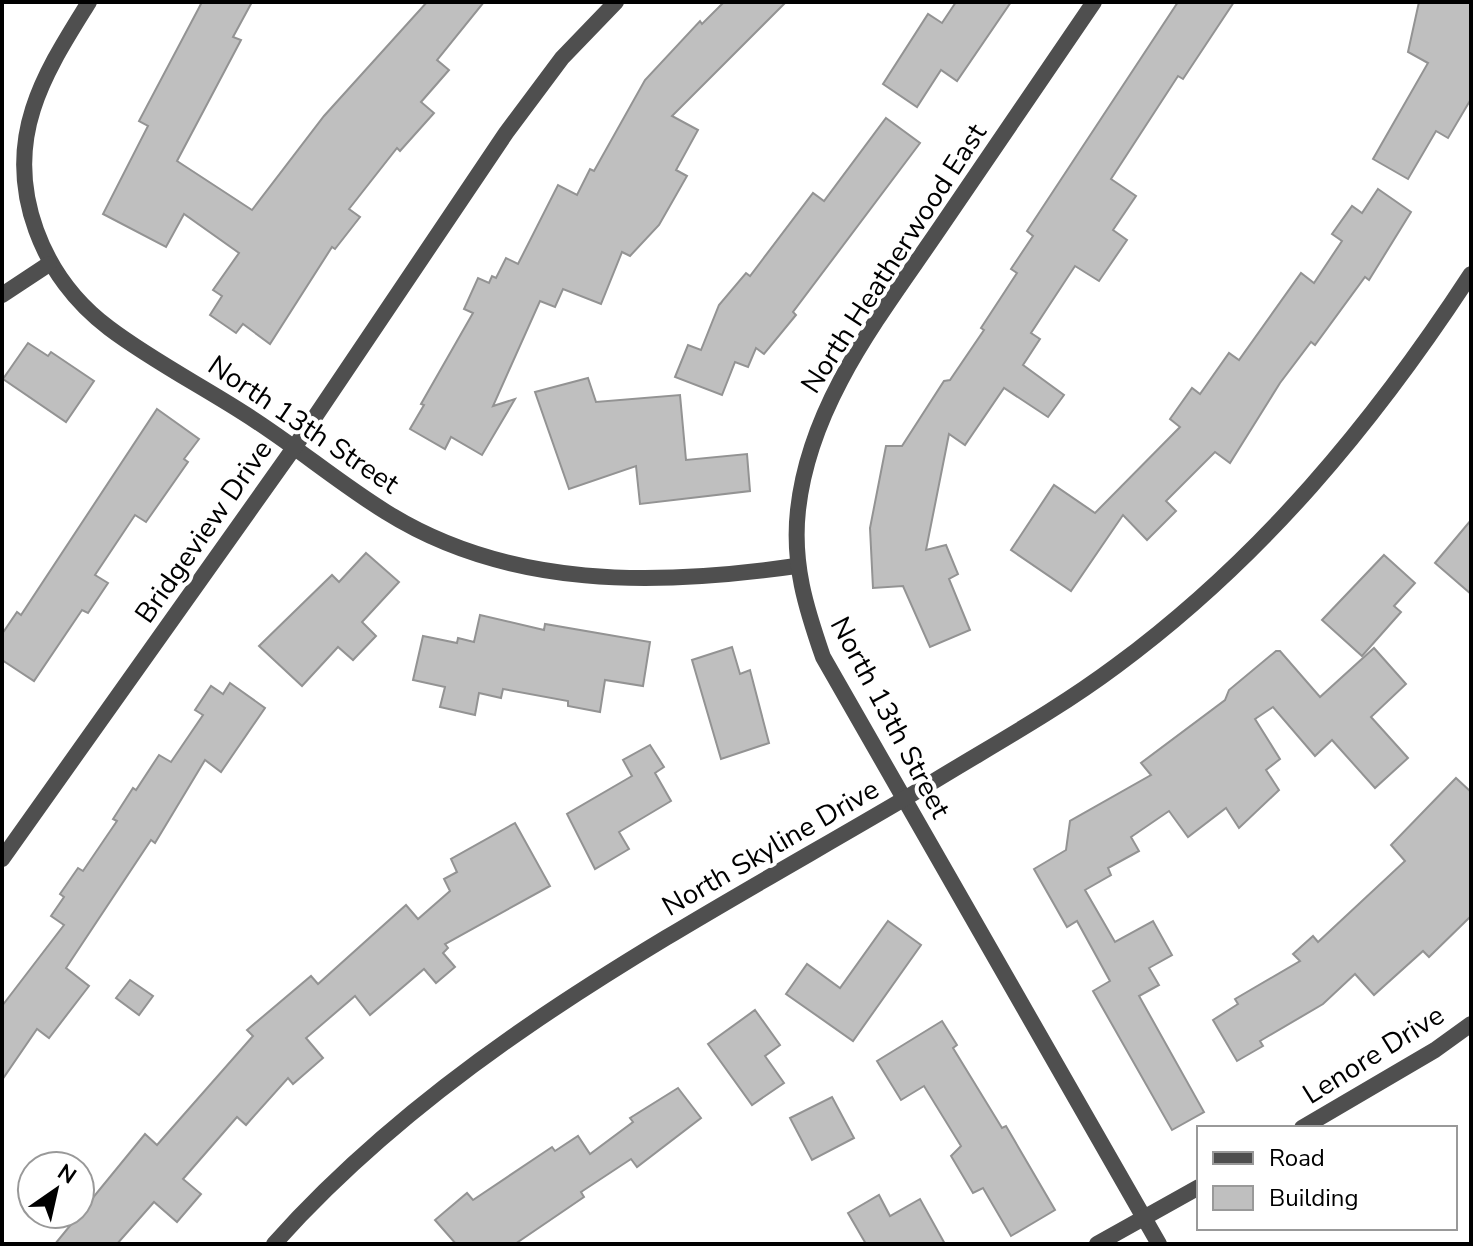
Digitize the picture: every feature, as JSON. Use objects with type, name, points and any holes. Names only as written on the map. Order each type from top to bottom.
[{"type":"street","name":"North 13th Street","points":[[89,2],[43,84],[26,141],[27,196],[35,230],[49,264],[64,286],[108,328],[296,445],[385,511],[427,535],[502,562],[559,573],[633,580],[727,576],[796,566],[804,602],[823,657],[1159,1244]]},
{"type":"street","name":"Bridgeview Drive","points":[[2,859],[296,445],[506,133],[582,35],[616,2]]},
{"type":"street","name":"North Heatherwood East","points":[[796,566],[798,510],[807,460],[818,425],[839,383],[1094,2]]},
{"type":"street","points":[[2,295],[49,264]]},
{"type":"street","name":"North Skyline Drive","points":[[274,1244],[319,1194],[407,1114],[488,1051],[616,967],[1073,697],[1183,615],[1235,568],[1368,423],[1414,361],[1471,274]]},
{"type":"street","name":"Lenore Drive","points":[[1305,1126],[1435,1050],[1471,1024]]},
{"type":"street","points":[[1097,1244],[1197,1188]]},
{"type":"building","points":[[202,2],[252,2],[233,37],[241,40],[177,161],[252,210],[324,116],[427,2],[484,2],[437,60],[449,70],[421,102],[434,113],[400,151],[397,148],[349,209],[360,217],[335,249],[332,247],[270,344],[243,324],[236,333],[210,315],[222,296],[213,290],[239,253],[184,214],[166,247],[103,214],[148,126],[139,121]]},
{"type":"building","points":[[724,2],[786,2],[672,116],[698,130],[676,170],[687,176],[659,225],[630,256],[622,252],[601,304],[563,289],[555,307],[540,301],[493,406],[515,399],[482,455],[451,437],[445,449],[410,429],[473,313],[464,309],[478,278],[489,283],[492,276],[496,278],[506,258],[518,264],[558,185],[577,195],[590,169],[594,171],[645,80],[700,21],[702,24]]},
{"type":"building","points":[[956,2],[1011,2],[957,81],[941,70],[917,107],[883,84],[928,14],[942,23]]},
{"type":"building","points":[[1178,2],[1234,2],[1183,79],[1178,76],[1111,179],[1136,196],[1113,230],[1127,240],[1099,281],[1075,266],[1031,333],[1040,339],[1023,365],[1064,395],[1048,417],[1004,388],[965,445],[949,434],[926,550],[946,545],[958,574],[949,579],[970,630],[930,647],[903,586],[873,588],[870,528],[886,446],[902,446],[944,381],[950,380],[984,330],[981,328],[1017,273],[1011,269],[1033,236],[1027,231]]},
{"type":"building","points":[[1419,2],[1471,2],[1471,99],[1448,138],[1436,131],[1408,179],[1373,159],[1428,63],[1408,52]]},
{"type":"building","points":[[886,118],[920,143],[793,312],[796,315],[764,354],[756,348],[748,367],[735,362],[722,395],[675,377],[688,345],[701,350],[719,305],[746,273],[750,276],[813,193],[824,201]]},
{"type":"building","points":[[1378,189],[1411,212],[1369,280],[1365,277],[1315,345],[1311,342],[1280,383],[1230,463],[1215,452],[1166,501],[1176,511],[1147,540],[1123,515],[1071,591],[1011,550],[1054,485],[1095,513],[1180,427],[1170,419],[1192,388],[1200,394],[1229,353],[1239,360],[1301,273],[1314,283],[1342,241],[1332,234],[1352,206],[1362,213]]},
{"type":"building","points":[[28,343],[48,356],[51,352],[94,381],[66,422],[3,379]]},
{"type":"building","points":[[588,378],[596,402],[680,395],[686,460],[747,454],[750,491],[640,504],[636,466],[569,489],[535,392]]},
{"type":"building","points":[[157,409],[199,439],[184,459],[188,462],[146,522],[135,515],[95,575],[108,583],[88,613],[82,610],[34,681],[2,660],[2,634],[17,612],[21,615]]},
{"type":"building","points":[[1471,520],[1471,594],[1435,563]]},
{"type":"building","points":[[366,553],[399,582],[362,622],[376,636],[353,660],[338,647],[302,686],[259,646],[332,575],[339,582]]},
{"type":"building","points":[[1384,555],[1415,583],[1394,606],[1401,612],[1362,656],[1322,620]]},
{"type":"building","points":[[480,615],[544,630],[545,624],[650,642],[643,686],[605,680],[600,712],[568,706],[568,701],[503,689],[501,698],[479,693],[475,715],[440,707],[445,687],[413,680],[423,636],[457,643],[458,638],[474,642]]},
{"type":"building","points":[[732,647],[740,674],[750,670],[769,743],[721,759],[692,660]]},
{"type":"building","points":[[1374,648],[1406,684],[1371,717],[1408,758],[1375,788],[1332,740],[1315,756],[1273,707],[1255,719],[1280,759],[1266,770],[1279,790],[1239,828],[1226,808],[1188,837],[1169,811],[1131,837],[1139,851],[1108,868],[1111,875],[1085,890],[1115,942],[1153,921],[1172,955],[1149,968],[1159,985],[1139,996],[1204,1112],[1172,1130],[1093,991],[1110,981],[1077,921],[1067,927],[1034,869],[1066,850],[1070,821],[1151,775],[1141,763],[1225,700],[1229,690],[1276,651],[1280,651],[1320,697]]},
{"type":"building","points":[[230,683],[265,708],[221,772],[205,760],[155,843],[151,840],[66,968],[89,986],[49,1038],[37,1029],[2,1080],[2,1006],[64,925],[51,916],[64,897],[60,894],[78,868],[83,871],[117,821],[113,819],[133,788],[136,790],[159,755],[171,762],[203,715],[195,710],[211,686],[223,694]]},
{"type":"building","points":[[650,745],[664,767],[655,773],[671,801],[619,832],[629,849],[595,869],[567,814],[632,776],[623,760]]},
{"type":"building","points":[[1456,778],[1471,792],[1471,916],[1429,957],[1423,951],[1374,995],[1355,974],[1323,1004],[1260,1041],[1263,1046],[1237,1061],[1213,1020],[1238,1004],[1235,999],[1300,961],[1293,954],[1313,936],[1318,942],[1405,861],[1391,845]]},
{"type":"building","points":[[515,823],[550,886],[445,944],[448,948],[443,953],[455,967],[436,983],[424,969],[370,1015],[355,996],[306,1038],[323,1058],[293,1084],[288,1078],[246,1125],[237,1117],[183,1179],[201,1194],[177,1222],[154,1202],[117,1244],[55,1244],[66,1230],[96,1230],[96,1194],[145,1134],[157,1145],[253,1036],[247,1030],[311,976],[318,984],[406,905],[418,919],[450,891],[444,879],[457,872],[451,859]]},
{"type":"building","points":[[888,921],[921,945],[853,1041],[786,994],[807,964],[840,988]]},
{"type":"building","points":[[130,980],[153,996],[139,1015],[116,998]]},
{"type":"building","points":[[755,1010],[780,1045],[765,1056],[784,1083],[752,1105],[708,1044]]},
{"type":"building","points":[[942,1021],[957,1045],[953,1048],[1002,1128],[1006,1126],[1055,1210],[1011,1236],[983,1188],[973,1193],[951,1156],[961,1146],[924,1086],[901,1100],[877,1061]]},
{"type":"building","points":[[678,1088],[701,1118],[637,1167],[631,1159],[581,1192],[584,1197],[515,1244],[456,1244],[435,1220],[467,1193],[473,1200],[552,1147],[555,1151],[578,1136],[590,1154],[633,1122],[630,1118]]},
{"type":"building","points":[[832,1097],[854,1138],[812,1160],[790,1118]]},
{"type":"building","points":[[879,1195],[890,1216],[920,1199],[945,1244],[866,1244],[848,1213]]}]
